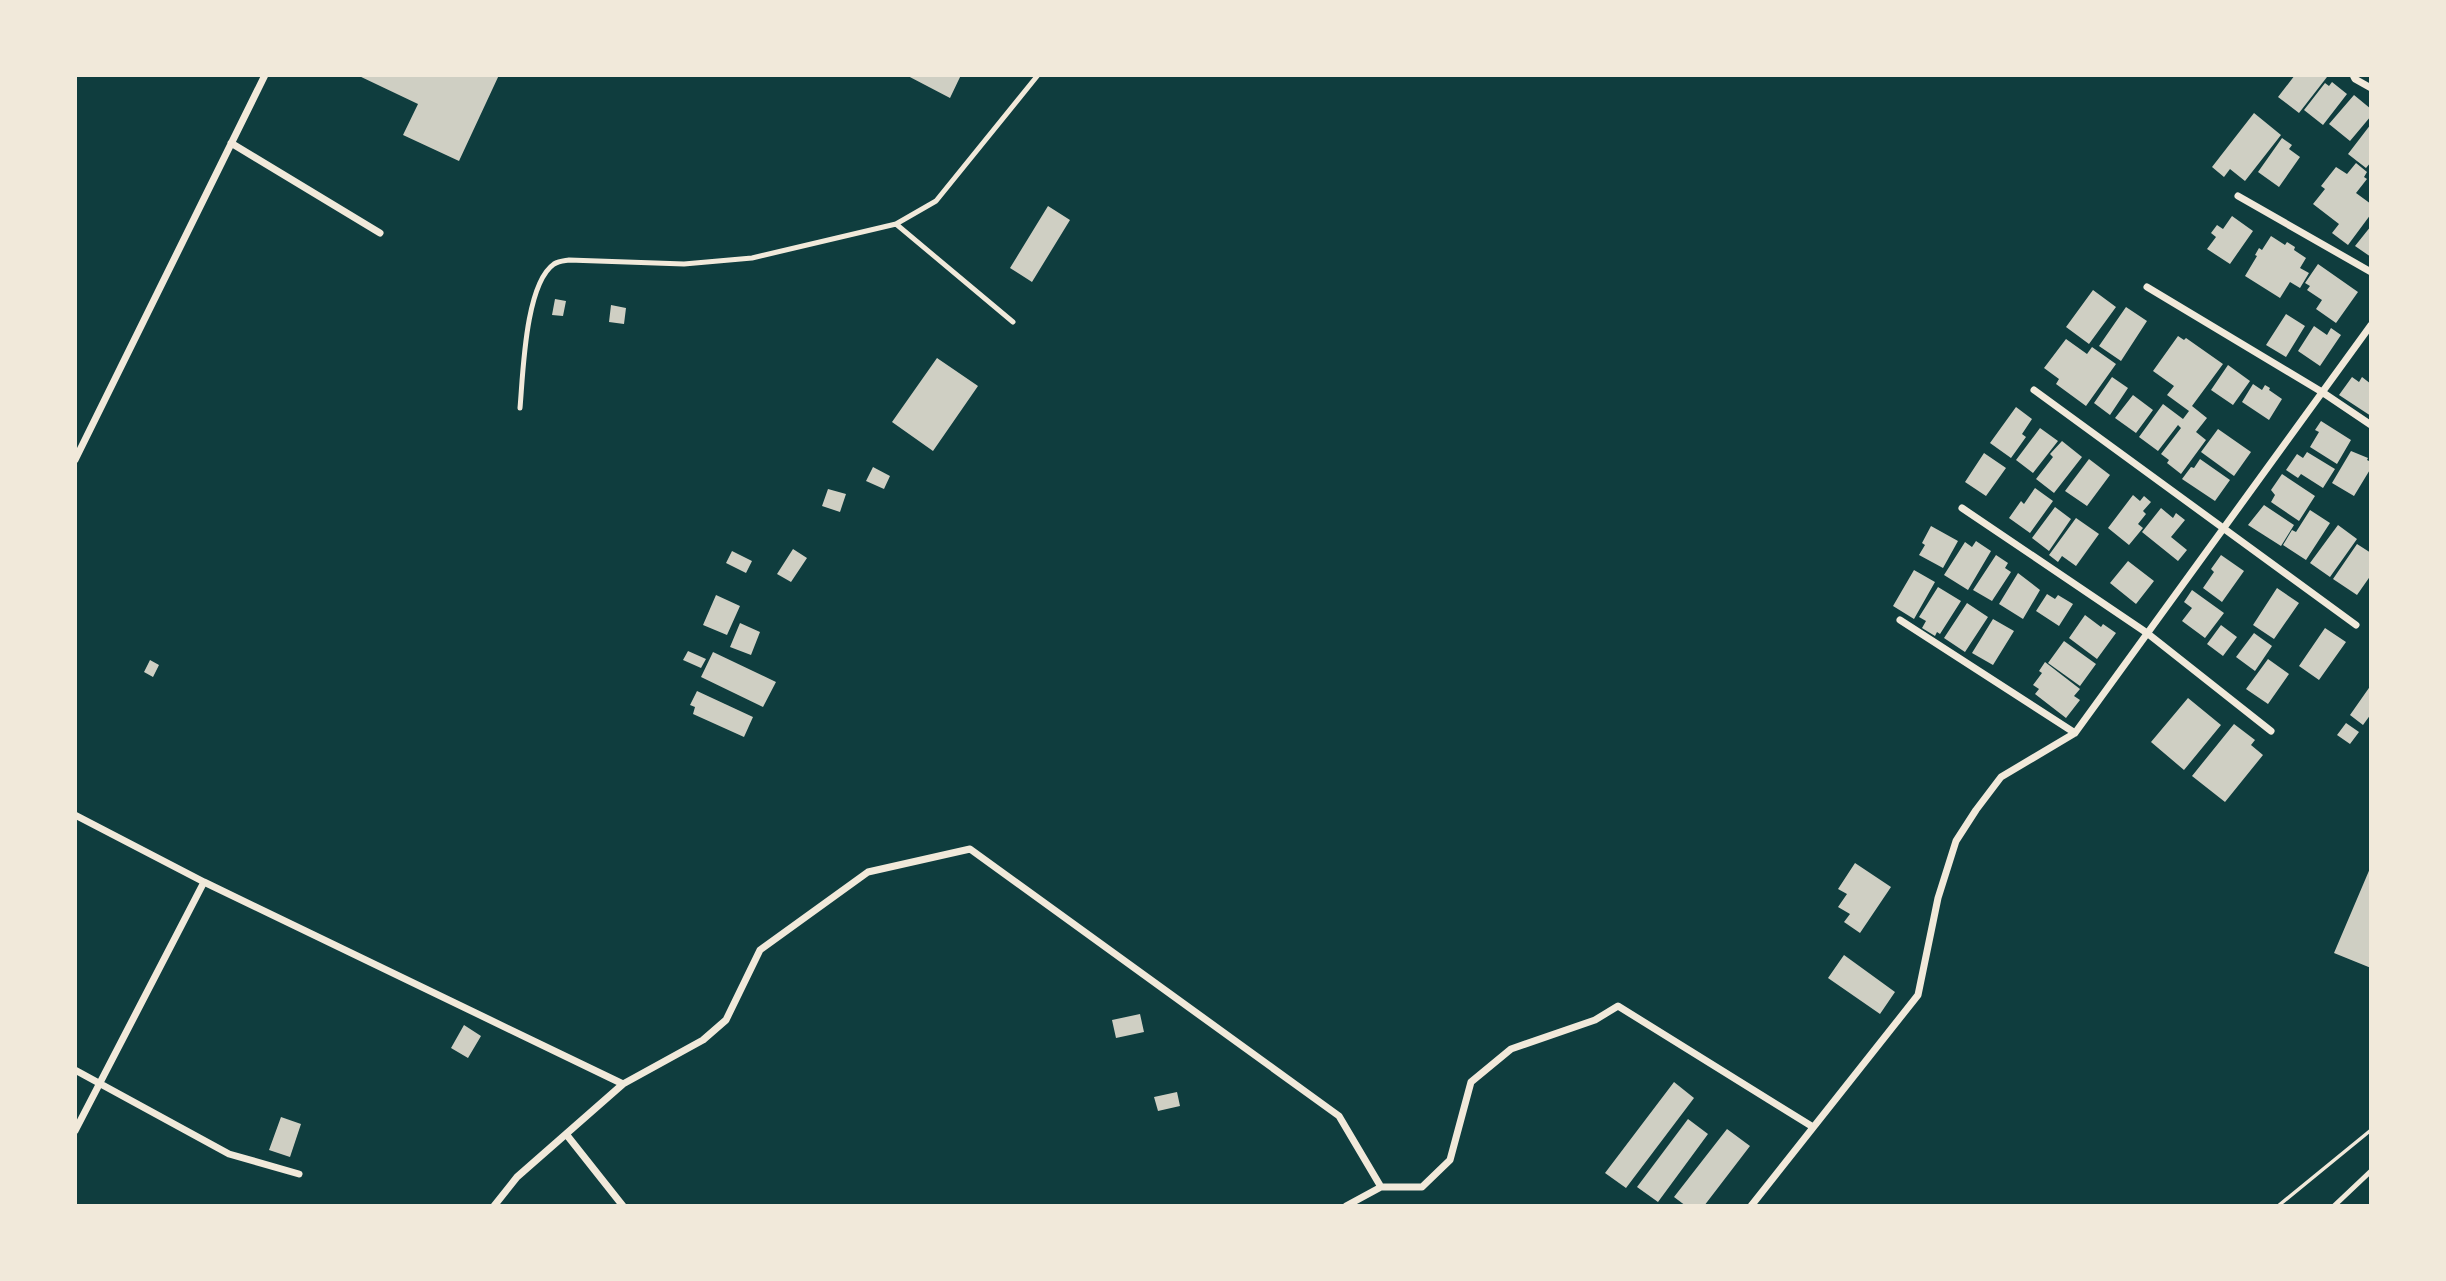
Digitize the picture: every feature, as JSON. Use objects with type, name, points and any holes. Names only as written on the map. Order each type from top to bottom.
[{"type":"street","points":[[75,460],[265,75]]},
{"type":"street","points":[[2353,75],[2371,88]]},
{"type":"street","points":[[231,143],[380,233]]},
{"type":"street","points":[[2238,196],[2371,272]]},
{"type":"street","points":[[2147,287],[2322,392],[2371,425]]},
{"type":"street","points":[[1751,1206],[1918,995],[1938,898],[1956,841],[1976,810],[2001,777],[2075,733],[2371,326]]},
{"type":"street","points":[[2034,390],[2356,625]]},
{"type":"street","points":[[1962,508],[2147,633],[2271,730]]},
{"type":"street","points":[[1900,620],[2075,733]]},
{"type":"street","points":[[75,815],[204,883],[623,1084]]},
{"type":"street","points":[[494,1206],[517,1177],[623,1084],[703,1040],[726,1020],[760,950],[868,872],[970,849],[1339,1116],[1381,1187]]},
{"type":"street","points":[[75,1131],[204,883]]},
{"type":"street","points":[[1346,1206],[1381,1187],[1422,1187],[1450,1160],[1471,1082],[1511,1049],[1595,1020],[1618,1006],[1813,1127]]},
{"type":"street","points":[[75,1070],[229,1154],[299,1174]]},
{"type":"street","points":[[566,1134],[623,1206]]},
{"type":"lane","points":[[520,408],[528,319],[546,272],[558,261],[684,264],[752,258],[896,224],[936,201],[1038,75]]},
{"type":"lane","points":[[896,224],[1013,323]]},
{"type":"lane","points":[[2334,1206],[2371,1171]]},
{"type":"path","points":[[2278,1206],[2371,1130]]},
{"type":"building","points":[[357,75],[499,75],[459,161],[403,135],[418,104]]},
{"type":"building","points":[[906,75],[961,75],[950,98]]},
{"type":"building","points":[[2295,75],[2327,77],[2299,113],[2278,97]]},
{"type":"building","points":[[2332,82],[2347,94],[2323,125],[2304,110],[2325,83],[2329,86]]},
{"type":"building","points":[[2354,95],[2371,109],[2371,116],[2350,141],[2329,124]]},
{"type":"building","points":[[2254,113],[2281,135],[2245,181],[2230,169],[2224,177],[2212,167]]},
{"type":"building","points":[[2371,124],[2371,162],[2366,168],[2348,154]]},
{"type":"building","points":[[2282,138],[2292,145],[2289,149],[2300,157],[2279,187],[2258,172]]},
{"type":"building","points":[[2356,163],[2367,172],[2364,177],[2367,179],[2356,193],[2371,204],[2371,214],[2348,245],[2332,233],[2339,224],[2313,204],[2325,189],[2321,186],[2336,167],[2347,174]]},
{"type":"building","points":[[1048,206],[1070,220],[1032,282],[1010,268]]},
{"type":"building","points":[[2232,216],[2253,231],[2230,264],[2207,249],[2216,237],[2211,233],[2217,225],[2223,229]]},
{"type":"building","points":[[2371,226],[2371,257],[2355,246]]},
{"type":"building","points":[[2271,236],[2285,245],[2287,242],[2295,247],[2294,250],[2306,258],[2300,268],[2309,273],[2300,288],[2290,282],[2280,298],[2245,276],[2259,248],[2262,250]]},
{"type":"building","points":[[2318,264],[2358,292],[2336,323],[2316,309],[2322,300],[2307,290],[2310,286],[2305,283]]},
{"type":"building","points":[[2093,290],[2116,307],[2089,344],[2066,327]]},
{"type":"building","points":[[555,299],[566,301],[563,316],[552,315]]},
{"type":"building","points":[[611,305],[626,308],[624,324],[609,322]]},
{"type":"building","points":[[2126,307],[2147,321],[2121,361],[2099,346]]},
{"type":"building","points":[[2286,314],[2305,326],[2286,357],[2266,345]]},
{"type":"building","points":[[2314,326],[2327,335],[2331,328],[2341,335],[2320,366],[2298,351]]},
{"type":"building","points":[[2178,336],[2184,340],[2186,338],[2223,364],[2192,406],[2207,418],[2196,432],[2206,440],[2181,474],[2167,463],[2169,460],[2161,454],[2181,428],[2178,425],[2158,451],[2139,437],[2163,404],[2183,419],[2189,411],[2167,395],[2174,386],[2153,371]]},
{"type":"building","points":[[2066,339],[2087,354],[2092,347],[2116,364],[2086,406],[2056,384],[2059,379],[2044,368]]},
{"type":"building","points":[[937,358],[978,386],[933,451],[892,422]]},
{"type":"building","points":[[2228,365],[2250,381],[2233,405],[2211,390]]},
{"type":"building","points":[[2112,377],[2128,388],[2110,415],[2094,403]]},
{"type":"building","points":[[2352,377],[2359,382],[2362,377],[2371,384],[2371,416],[2339,395]]},
{"type":"building","points":[[2253,384],[2262,390],[2265,385],[2282,399],[2269,420],[2242,402]]},
{"type":"building","points":[[2133,395],[2153,410],[2136,433],[2115,418]]},
{"type":"building","points":[[2016,407],[2032,419],[2022,434],[2026,437],[2011,458],[1990,443]]},
{"type":"building","points":[[2321,421],[2351,440],[2337,464],[2310,447],[2319,432],[2315,430]]},
{"type":"building","points":[[2040,428],[2058,441],[2033,473],[2016,460]]},
{"type":"building","points":[[2218,429],[2251,452],[2234,476],[2201,452]]},
{"type":"building","points":[[2062,441],[2082,457],[2054,493],[2036,479],[2053,457],[2050,454]]},
{"type":"building","points":[[2351,451],[2371,462],[2371,468],[2354,496],[2332,483]]},
{"type":"building","points":[[2307,452],[2335,469],[2323,488],[2301,474],[2298,478],[2286,470],[2297,454],[2303,458]]},
{"type":"building","points":[[1984,453],[2006,468],[1986,496],[1965,482]]},
{"type":"building","points":[[2089,459],[2110,475],[2087,506],[2065,491]]},
{"type":"building","points":[[2200,459],[2230,480],[2215,501],[2182,479]]},
{"type":"building","points":[[873,467],[890,476],[884,489],[866,481]]},
{"type":"building","points":[[2282,474],[2315,496],[2299,521],[2271,502],[2275,495],[2271,490]]},
{"type":"building","points":[[2035,488],[2053,501],[2030,533],[2009,518],[2021,501],[2024,504]]},
{"type":"building","points":[[828,489],[846,494],[840,512],[822,506]]},
{"type":"building","points":[[2133,495],[2140,501],[2144,496],[2151,502],[2143,511],[2146,514],[2138,524],[2143,528],[2129,545],[2108,528]]},
{"type":"building","points":[[2264,505],[2294,525],[2281,546],[2248,525]]},
{"type":"building","points":[[2055,507],[2071,519],[2049,551],[2032,538]]},
{"type":"building","points":[[2161,508],[2173,518],[2176,513],[2185,520],[2171,537],[2187,550],[2178,561],[2142,532]]},
{"type":"building","points":[[2310,510],[2330,523],[2306,560],[2283,545],[2292,530],[2296,532]]},
{"type":"building","points":[[2076,518],[2099,534],[2076,566],[2062,556],[2058,562],[2049,555]]},
{"type":"building","points":[[2338,525],[2357,539],[2330,577],[2310,563]]},
{"type":"building","points":[[1931,526],[1958,541],[1943,568],[1919,555]]},
{"type":"building","points":[[1976,541],[1991,551],[1968,590],[1944,575],[1965,542],[1972,547]]},
{"type":"building","points":[[2357,544],[2371,553],[2371,575],[2357,595],[2333,579]]},
{"type":"building","points":[[793,549],[807,558],[791,582],[777,574]]},
{"type":"building","points":[[732,551],[752,561],[746,573],[726,563]]},
{"type":"building","points":[[1996,555],[2008,563],[2005,568],[2011,572],[1992,601],[1973,590]]},
{"type":"building","points":[[2221,555],[2244,571],[2222,602],[2203,588]]},
{"type":"building","points":[[2128,561],[2154,581],[2136,604],[2110,583]]},
{"type":"building","points":[[1914,570],[1935,582],[1914,619],[1893,606]]},
{"type":"building","points":[[2018,573],[2040,590],[2023,619],[1999,604]]},
{"type":"building","points":[[1938,587],[1961,601],[1940,634],[1937,632],[1935,636],[1922,628],[1926,621],[1919,617]]},
{"type":"building","points":[[2277,588],[2299,603],[2274,639],[2253,625]]},
{"type":"building","points":[[2192,590],[2224,613],[2205,638],[2182,621],[2192,608],[2184,602]]},
{"type":"building","points":[[2047,594],[2055,599],[2058,595],[2073,604],[2059,626],[2036,611]]},
{"type":"building","points":[[716,595],[740,606],[727,635],[703,625]]},
{"type":"building","points":[[1967,603],[1988,617],[1965,652],[1944,638]]},
{"type":"building","points":[[2085,615],[2101,627],[2103,624],[2116,633],[2097,659],[2069,638]]},
{"type":"building","points":[[1993,619],[2014,631],[1993,665],[1972,653]]},
{"type":"building","points":[[740,623],[760,632],[751,655],[730,647]]},
{"type":"building","points":[[2221,625],[2237,637],[2223,656],[2207,644]]},
{"type":"building","points":[[2325,628],[2346,642],[2319,680],[2299,666]]},
{"type":"building","points":[[2254,633],[2272,646],[2255,671],[2236,657]]},
{"type":"building","points":[[2064,641],[2096,664],[2080,686],[2048,663]]},
{"type":"building","points":[[688,651],[706,659],[701,668],[683,660]]},
{"type":"building","points":[[713,652],[776,682],[763,707],[701,677]]},
{"type":"building","points":[[2268,659],[2289,674],[2268,704],[2246,689]]},
{"type":"building","points":[[150,660],[159,665],[153,677],[144,672]]},
{"type":"building","points":[[2045,662],[2080,689],[2074,696],[2080,700],[2066,718],[2035,694],[2039,689],[2033,685],[2042,673],[2039,671]]},
{"type":"building","points":[[2371,685],[2371,714],[2363,725],[2350,715]]},
{"type":"building","points":[[697,691],[753,717],[744,737],[693,714],[695,707],[690,705]]},
{"type":"building","points":[[2188,698],[2221,725],[2184,770],[2151,742]]},
{"type":"building","points":[[2346,723],[2359,732],[2350,744],[2337,735]]},
{"type":"building","points":[[2234,724],[2255,740],[2251,745],[2263,755],[2225,802],[2192,776]]},
{"type":"building","points":[[1855,863],[1891,887],[1860,933],[1844,922],[1850,914],[1838,907],[1847,894],[1838,889]]},
{"type":"building","points":[[2371,866],[2371,968],[2334,953]]},
{"type":"building","points":[[1844,955],[1895,992],[1880,1014],[1828,978]]},
{"type":"building","points":[[1140,1014],[1144,1032],[1116,1038],[1112,1020]]},
{"type":"building","points":[[464,1025],[481,1036],[468,1058],[451,1048]]},
{"type":"building","points":[[1674,1082],[1694,1098],[1626,1188],[1605,1173]]},
{"type":"building","points":[[1177,1092],[1180,1106],[1158,1111],[1154,1097]]},
{"type":"building","points":[[281,1117],[301,1124],[290,1157],[269,1150]]},
{"type":"building","points":[[1688,1119],[1708,1134],[1658,1202],[1637,1187]]},
{"type":"building","points":[[1727,1129],[1750,1146],[1704,1206],[1686,1206],[1674,1197]]}]
